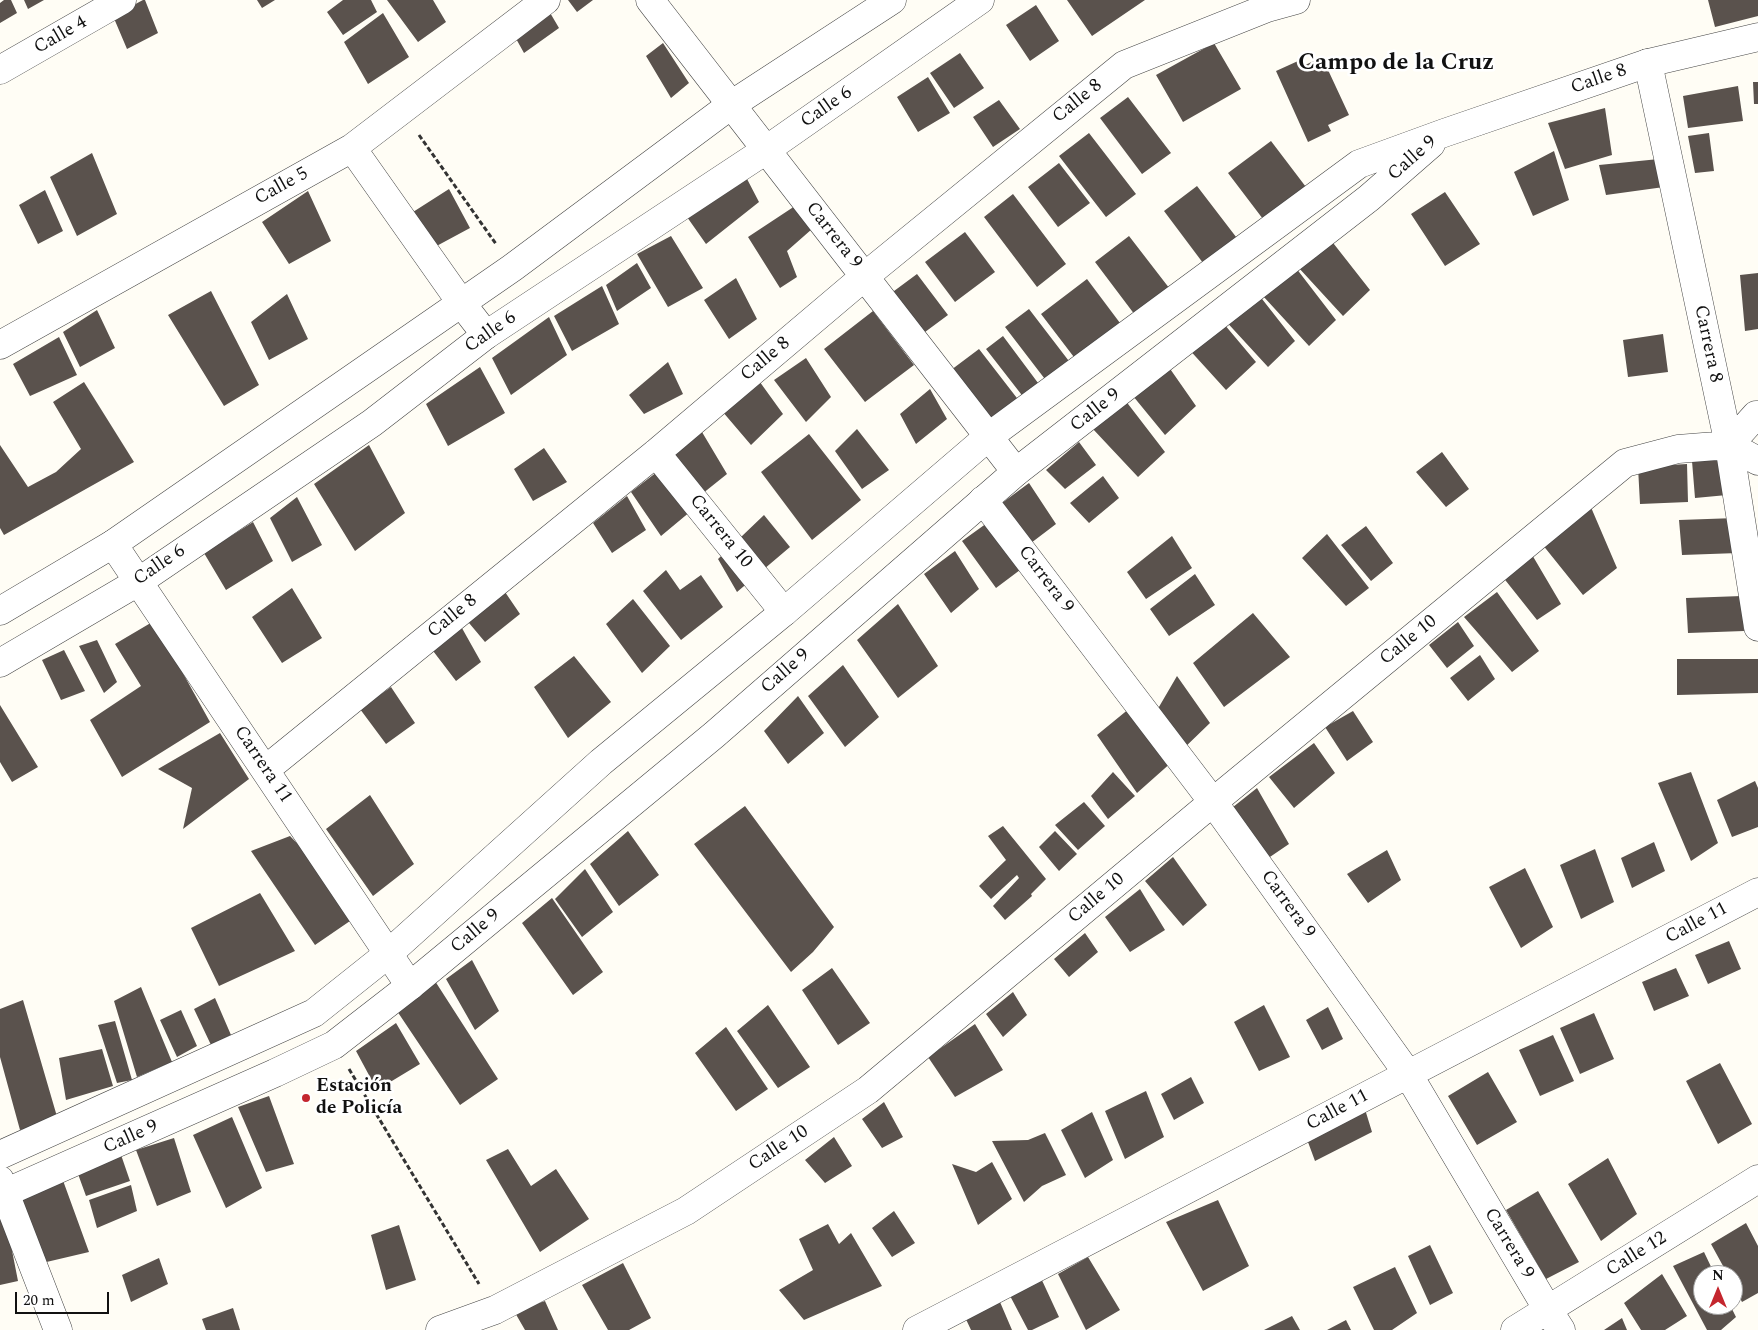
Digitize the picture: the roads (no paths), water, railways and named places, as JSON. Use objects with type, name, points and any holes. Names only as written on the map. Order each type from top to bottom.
[{"type":"street","name":"Calle 4","points":[[0,70],[122,0]]},
{"type":"street","name":"Calle 5","points":[[0,345],[352,148],[546,0]]},
{"type":"street","name":"Carrera 9","points":[[650,0],[1016,472]]},
{"type":"street","points":[[0,611],[113,544],[462,304],[731,105],[892,0]]},
{"type":"street","name":"Calle 6","points":[[0,663],[138,582],[372,423],[486,335],[766,150],[980,0]]},
{"type":"street","name":"Calle 8","points":[[265,770],[656,453],[864,277],[1124,66],[1267,8],[1296,0]]},
{"type":"street","name":"Calle 8","points":[[1444,133],[1648,63],[1758,37]]},
{"type":"street","name":"Carrera 8","points":[[1648,63],[1729,445],[1758,627]]},
{"type":"street","name":"Calle 9","points":[[0,1155],[314,1013],[388,954],[601,762],[784,612],[988,437],[1359,164],[1444,133]]},
{"type":"street","name":"Calle 9","points":[[2,1189],[275,1073],[334,1045],[410,986],[714,735],[1016,472],[1369,198],[1444,133]]},
{"type":"street","points":[[352,148],[486,335]]},
{"type":"street","points":[[1758,415],[1729,445],[1758,461]]},
{"type":"street","name":"Calle 10","points":[[440,1330],[501,1320],[686,1210],[868,1090],[1212,802],[1625,463],[1678,449],[1729,445]]},
{"type":"street","name":"Carrera 10","points":[[656,453],[784,612]]},
{"type":"street","name":"Carrera 9","points":[[984,500],[1212,802],[1408,1074],[1554,1320]]},
{"type":"street","name":"Carrera 11","points":[[113,544],[410,986]]},
{"type":"street","name":"Calle 11","points":[[917,1330],[1758,892]]},
{"type":"street","name":"Calle 12","points":[[1515,1330],[1554,1320],[1758,1179]]},
{"type":"street","points":[[2,1189],[58,1330]]},
{"type":"place","name":"Estación de Policía","points":[[306,1098]]},
{"type":"district","name":"Campo de la Cruz","points":[[1396,64]]}]
